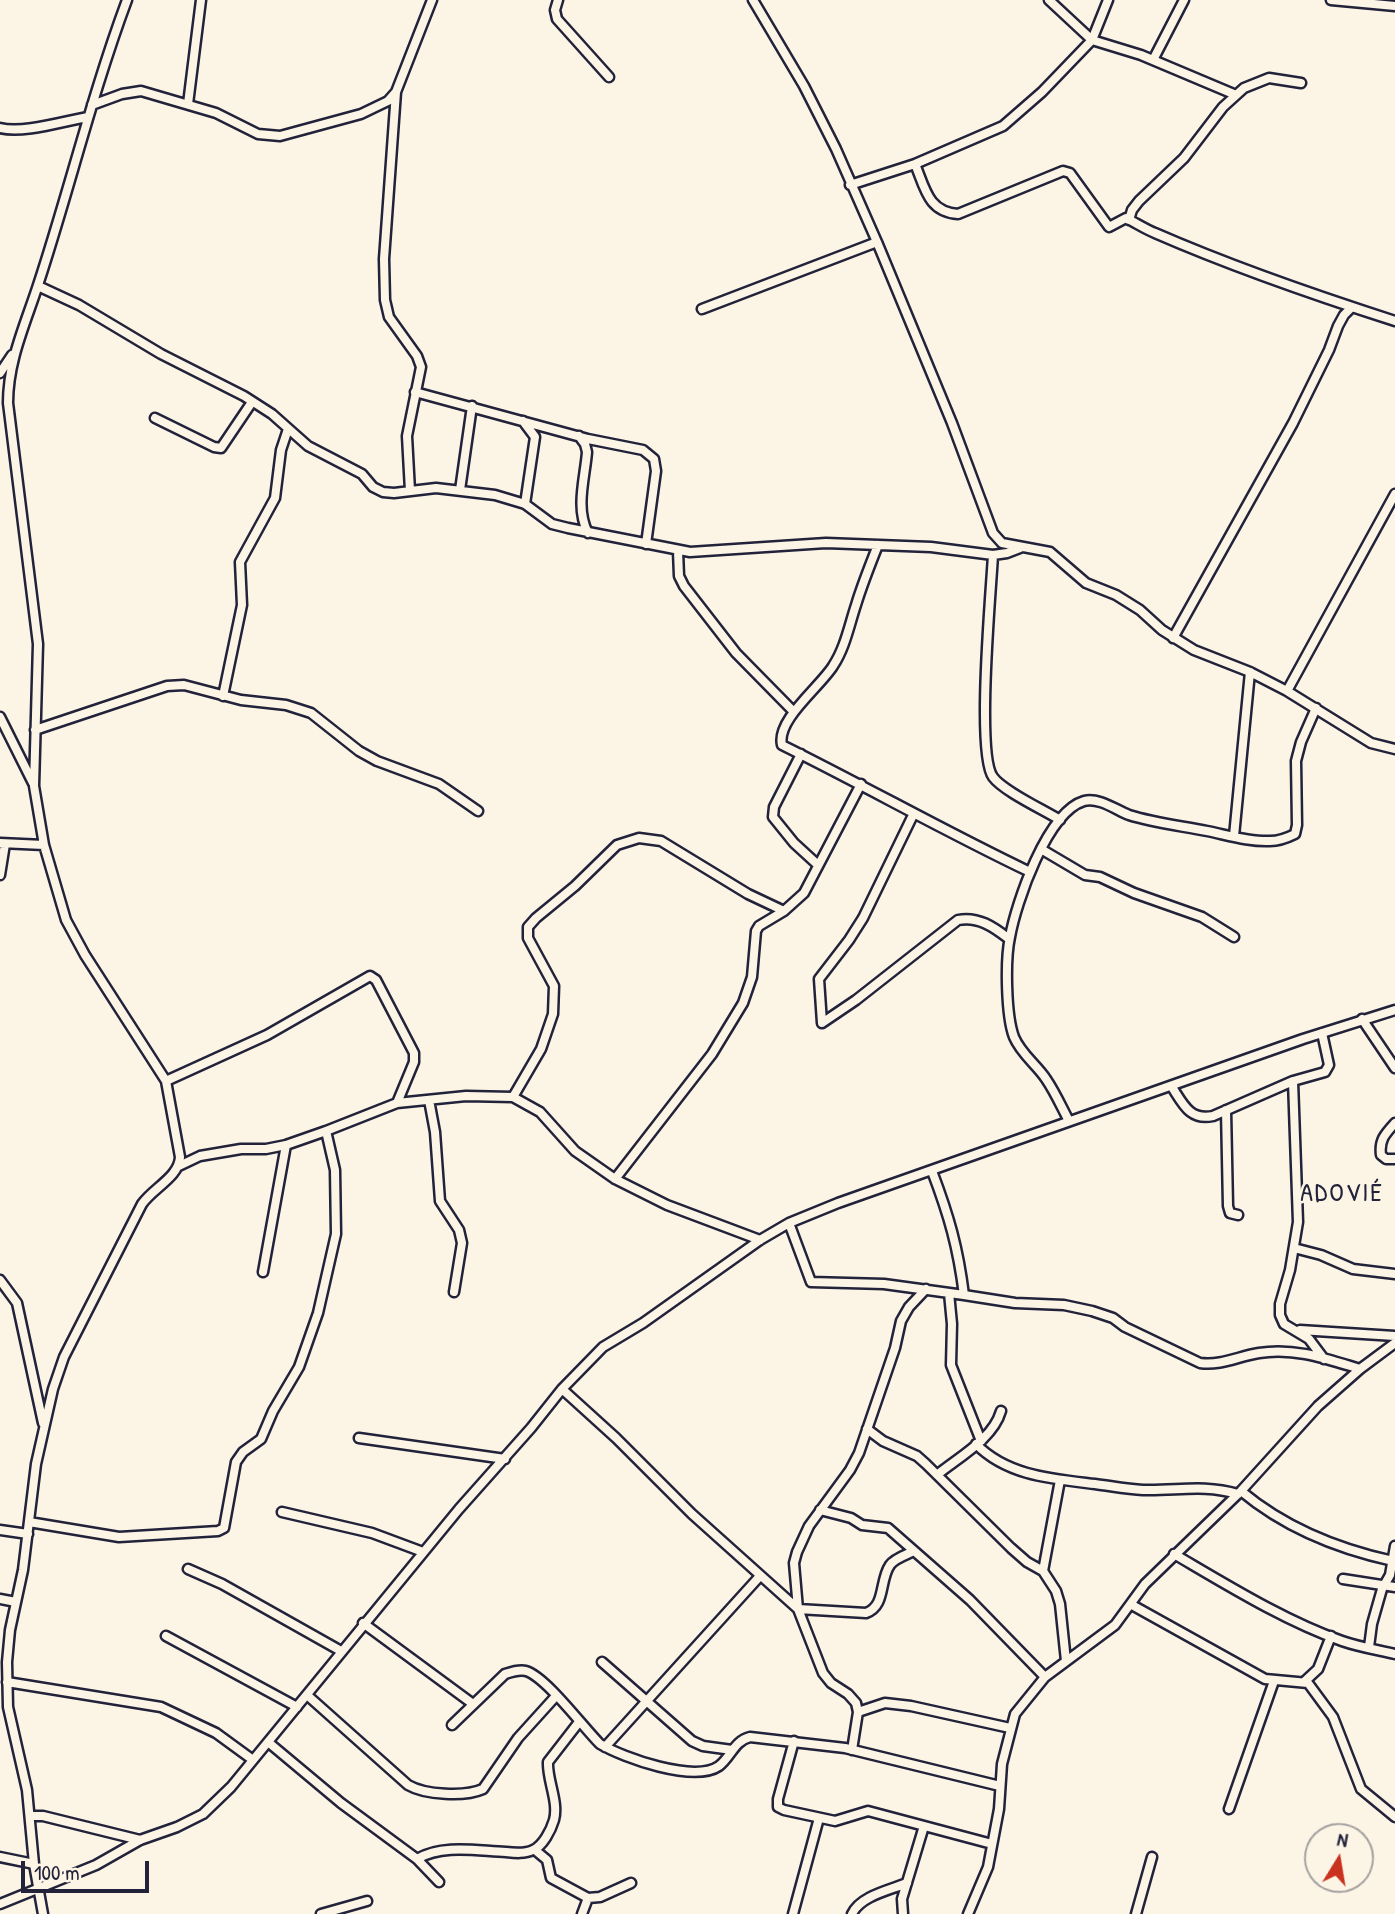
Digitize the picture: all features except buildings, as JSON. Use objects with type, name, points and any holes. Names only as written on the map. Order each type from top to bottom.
[{"type":"street","points":[[127,0],[88,117],[38,286],[14,354],[8,380],[8,403],[38,645],[34,786],[44,845],[66,920],[85,955],[166,1081],[176,1128],[179,1166]]},
{"type":"street","points":[[188,104],[201,0]]},
{"type":"street","points":[[410,491],[407,436],[421,367],[417,356],[389,317],[385,300],[384,260],[396,92],[432,0]]},
{"type":"street","points":[[558,0],[555,10],[557,19],[609,77]]},
{"type":"street","points":[[752,0],[804,86],[877,242],[952,423],[993,533],[1002,542],[1020,548],[1037,548],[1050,552],[1086,583],[1116,595],[1173,638],[1194,650],[1250,672],[1287,691],[1371,743],[1395,749]]},
{"type":"street","points":[[1051,0],[1092,40],[1153,60],[1236,94]]},
{"type":"street","points":[[850,185],[915,164],[1003,126],[1042,92],[1092,40],[1108,0]]},
{"type":"street","points":[[1153,60],[1184,0]]},
{"type":"street","points":[[1331,0],[1395,6]]},
{"type":"street","points":[[1129,220],[1139,201],[1184,158],[1236,94],[1269,78],[1301,82]]},
{"type":"street","points":[[92,105],[122,94],[141,91],[216,113],[258,134],[280,136],[361,114],[388,101],[396,92]]},
{"type":"street","points":[[0,128],[7,130],[88,117]]},
{"type":"street","points":[[915,164],[937,209],[958,214],[1063,171],[1070,173],[1107,226],[1111,227],[1123,219],[1129,220],[1202,252],[1351,308],[1394,318]]},
{"type":"street","points":[[702,309],[877,242]]},
{"type":"street","points":[[38,286],[79,305],[161,354],[252,402],[308,446],[362,474],[373,487],[383,492],[422,488],[460,489],[495,495],[525,504],[552,524],[678,551],[812,543],[931,547],[993,555],[1020,548]]},
{"type":"street","points":[[1173,638],[1293,423],[1338,326],[1351,308]]},
{"type":"street","points":[[1,366],[14,354]]},
{"type":"street","points":[[415,392],[579,436],[643,450],[654,459],[656,471],[646,544]]},
{"type":"street","points":[[156,418],[221,448],[252,402]]},
{"type":"street","points":[[460,489],[472,407]]},
{"type":"street","points":[[523,420],[535,437],[525,504]]},
{"type":"street","points":[[223,696],[242,605],[240,562],[275,498],[281,450],[288,429]]},
{"type":"street","points":[[579,436],[587,452],[581,511],[582,522],[588,533]]},
{"type":"street","points":[[1287,691],[1395,494]]},
{"type":"street","points":[[878,545],[861,587],[844,645],[834,665],[794,712],[782,731],[782,745],[861,784],[966,842],[1030,872]]},
{"type":"street","points":[[678,551],[679,576],[684,586],[736,653],[794,712]]},
{"type":"street","points":[[993,555],[985,699],[987,768],[998,784],[1060,820]]},
{"type":"street","points":[[1234,836],[1250,672]]},
{"type":"street","points":[[35,730],[167,686],[184,685],[223,696],[286,705],[311,713],[359,751],[377,761],[439,784],[478,810]]},
{"type":"street","points":[[1069,1121],[1046,1078],[1024,1054],[1014,1038],[1008,1012],[1009,939],[1030,872],[1041,849],[1060,820],[1084,801],[1094,801],[1130,815],[1234,836],[1272,841],[1286,839],[1295,834],[1298,809],[1296,761],[1301,741],[1316,708]]},
{"type":"street","points":[[0,717],[34,786]]},
{"type":"street","points":[[801,754],[774,807],[773,817],[794,844],[818,865]]},
{"type":"street","points":[[615,1179],[712,1054],[748,993],[756,931],[804,893],[861,784]]},
{"type":"street","points":[[914,813],[863,918],[819,979],[822,1023],[856,1000],[958,920],[969,918],[993,927],[1009,939]]},
{"type":"street","points":[[513,1097],[541,1049],[552,1014],[555,986],[528,938],[528,927],[617,845],[639,838],[661,841],[748,894],[784,911]]},
{"type":"street","points":[[0,875],[3,844],[44,845]]},
{"type":"street","points":[[1041,849],[1085,875],[1100,877],[1134,893],[1202,917],[1234,937]]},
{"type":"street","points":[[166,1081],[267,1035],[370,976],[376,980],[414,1053],[414,1062],[397,1103]]},
{"type":"street","points":[[0,1903],[96,1865],[140,1840],[203,1814],[231,1787],[363,1623],[562,1389],[603,1347],[643,1323],[760,1240],[789,1223],[826,1208],[1069,1121],[1395,1010]]},
{"type":"street","points":[[1362,1020],[1395,1068]]},
{"type":"street","points":[[1172,1087],[1186,1110],[1204,1118],[1293,1081],[1325,1072],[1329,1065],[1322,1033]]},
{"type":"street","points":[[1293,1081],[1298,1222],[1279,1315],[1284,1324],[1309,1339],[1324,1359]]},
{"type":"street","points":[[43,1914],[34,1864],[27,1790],[11,1726],[4,1662],[28,1534],[43,1425],[64,1357],[148,1195],[179,1166],[201,1156],[241,1149],[266,1149],[286,1144],[397,1103],[466,1096],[513,1097],[540,1112],[575,1151],[615,1179],[667,1205],[760,1240]]},
{"type":"street","points":[[429,1100],[435,1132],[440,1201],[459,1230],[462,1243],[454,1292]]},
{"type":"street","points":[[1226,1110],[1228,1206],[1230,1213],[1238,1215]]},
{"type":"street","points":[[1395,1123],[1381,1138],[1380,1147],[1381,1155],[1386,1159],[1395,1159]]},
{"type":"street","points":[[29,1522],[119,1537],[218,1531],[224,1528],[236,1462],[243,1452],[261,1439],[299,1367],[318,1313],[336,1234],[335,1170],[326,1131]]},
{"type":"street","points":[[263,1272],[286,1144]]},
{"type":"street","points":[[932,1171],[951,1220],[962,1269],[964,1295]]},
{"type":"street","points":[[789,1223],[811,1282],[866,1282],[1015,1303],[1064,1305],[1113,1318],[1125,1327],[1200,1363],[1212,1365],[1258,1353],[1280,1351],[1360,1369]]},
{"type":"street","points":[[1294,1248],[1321,1255],[1353,1269],[1395,1274]]},
{"type":"street","points":[[0,1280],[16,1303],[43,1425]]},
{"type":"street","points":[[852,1750],[858,1712],[852,1697],[831,1683],[823,1673],[798,1609],[794,1563],[809,1526],[850,1470],[898,1339],[901,1321],[909,1307],[926,1289]]},
{"type":"street","points":[[949,1293],[953,1376],[965,1396],[979,1443],[987,1455],[1011,1468],[1060,1480],[1141,1490],[1214,1488],[1240,1492],[1263,1509],[1323,1540],[1393,1562]]},
{"type":"street","points":[[1297,1330],[1395,1336]]},
{"type":"street","points":[[968,1914],[988,1867],[999,1809],[1002,1764],[1015,1714],[1045,1677],[1115,1625],[1145,1584],[1240,1492],[1318,1406],[1395,1343]]},
{"type":"street","points":[[562,1389],[692,1514],[798,1609],[866,1613],[873,1611],[891,1564],[914,1551]]},
{"type":"street","points":[[937,1475],[979,1443],[996,1424],[1001,1411]]},
{"type":"street","points":[[867,1429],[889,1444],[917,1456],[1019,1555],[1043,1571],[1056,1591],[1060,1604],[1066,1661]]},
{"type":"street","points":[[359,1438],[505,1459]]},
{"type":"street","points":[[1043,1571],[1060,1480]]},
{"type":"street","points":[[820,1510],[851,1518],[860,1524],[888,1528],[970,1600],[1045,1677]]},
{"type":"street","points":[[282,1512],[372,1533],[423,1552]]},
{"type":"street","points":[[0,1530],[28,1534]]},
{"type":"street","points":[[1369,1647],[1372,1625],[1382,1589],[1390,1575],[1395,1546]]},
{"type":"street","points":[[1174,1554],[1235,1589],[1331,1636],[1354,1645],[1395,1654]]},
{"type":"street","points":[[188,1569],[222,1584],[341,1651]]},
{"type":"street","points":[[605,1747],[760,1576]]},
{"type":"street","points":[[1343,1579],[1395,1587]]},
{"type":"street","points":[[0,1599],[16,1602]]},
{"type":"street","points":[[1132,1605],[1274,1681],[1304,1682],[1318,1669],[1331,1636]]},
{"type":"street","points":[[363,1623],[474,1704]]},
{"type":"street","points":[[166,1636],[297,1707]]},
{"type":"street","points":[[602,1662],[692,1741],[703,1746],[732,1750]]},
{"type":"street","points":[[452,1725],[505,1674],[526,1671],[542,1681],[605,1747],[642,1763],[685,1771],[712,1770],[722,1765],[742,1739],[750,1737],[852,1750],[1000,1786]]},
{"type":"street","points":[[1229,1809],[1274,1681]]},
{"type":"street","points":[[7,1682],[161,1707],[216,1733],[253,1760]]},
{"type":"street","points":[[1304,1682],[1334,1717],[1361,1789],[1395,1817]]},
{"type":"street","points":[[307,1695],[408,1785],[419,1792],[430,1793],[473,1792],[483,1789],[518,1738],[556,1696]]},
{"type":"street","points":[[858,1712],[885,1703],[911,1706],[1010,1728]]},
{"type":"street","points":[[417,1859],[429,1852],[443,1850],[520,1853],[535,1850],[545,1839],[554,1821],[548,1762],[579,1722]]},
{"type":"street","points":[[794,1741],[778,1807],[783,1810],[835,1821],[868,1811],[992,1844]]},
{"type":"street","points":[[268,1742],[341,1803],[417,1859],[439,1882]]},
{"type":"street","points":[[30,1816],[43,1816],[140,1840]]},
{"type":"street","points":[[793,1914],[819,1818]]},
{"type":"street","points":[[904,1914],[901,1902],[924,1826]]},
{"type":"street","points":[[535,1850],[547,1860],[551,1878],[588,1898],[600,1897],[631,1883]]},
{"type":"street","points":[[0,1857],[34,1864]]},
{"type":"street","points":[[1136,1914],[1152,1857]]},
{"type":"street","points":[[852,1914],[854,1909],[866,1900],[907,1883]]},
{"type":"street","points":[[582,1914],[588,1898]]},
{"type":"street","points":[[321,1914],[367,1901]]},
{"type":"district","name":"ADOVIÉ","points":[[1342,1194]]}]
